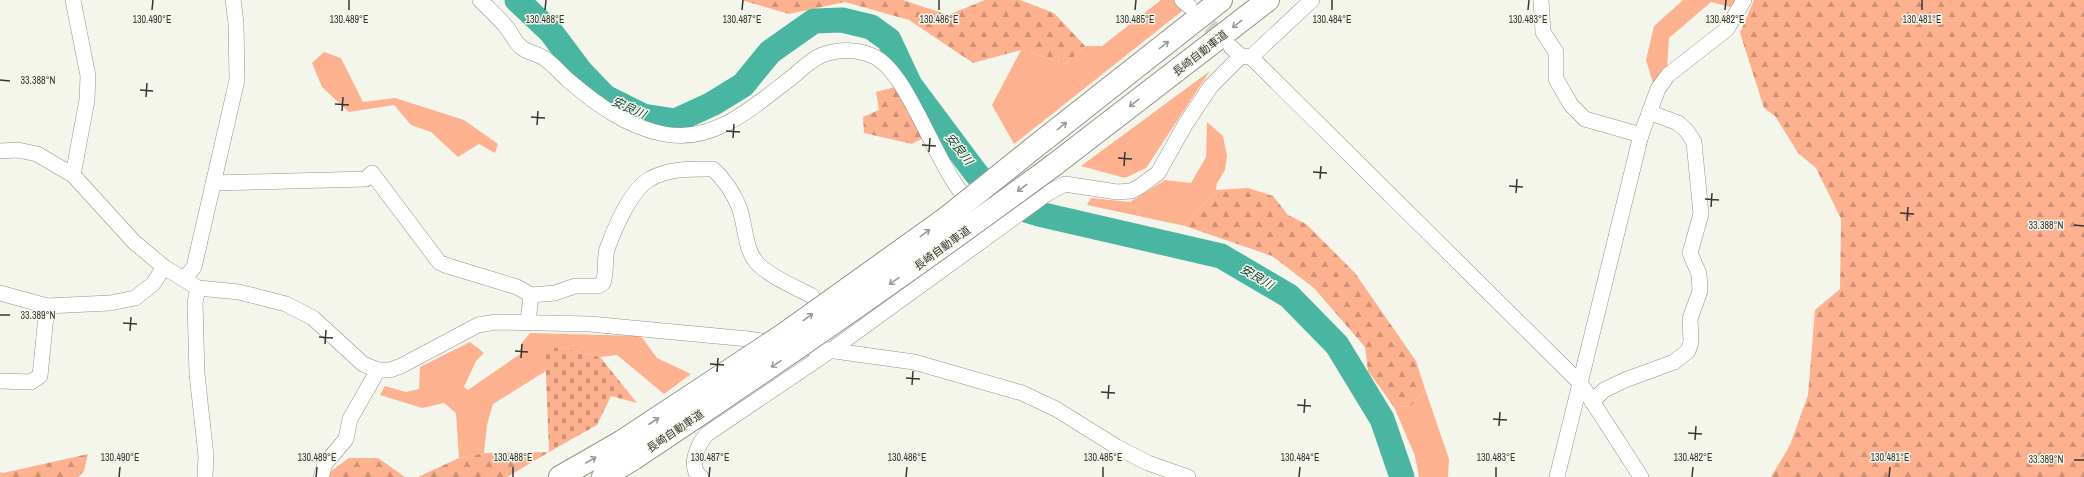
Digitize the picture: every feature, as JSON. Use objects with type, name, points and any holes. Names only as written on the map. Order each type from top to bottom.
[{"type":"highway","name":"長崎自動車道","points":[[602,477],[627,451],[945,219],[1221,0]]},
{"type":"highway","name":"長崎自動車道","points":[[560,477],[627,451],[795,351],[960,235],[1054,165],[1268,0]]},
{"type":"street","points":[[73,0],[88,76],[87,100],[73,175]]},
{"type":"street","points":[[185,278],[194,267],[237,80],[236,23],[233,0]]},
{"type":"street","points":[[480,0],[508,28],[520,46],[528,52],[543,58],[609,112],[664,134],[690,135],[712,131],[730,123],[759,103],[807,64],[822,55],[845,50],[875,56],[890,70],[900,84],[943,164],[960,192],[972,206],[996,223],[1005,225]]},
{"type":"street","points":[[697,476],[695,466],[699,443],[707,434],[830,351],[1048,193],[1065,184],[1117,192],[1131,191],[1158,173],[1211,86],[1241,53],[1312,0]]},
{"type":"street","points":[[1541,0],[1543,32],[1556,52],[1556,79],[1571,105],[1585,119],[1641,135]]},
{"type":"street","points":[[1557,477],[1641,135],[1658,88],[1668,75],[1727,29],[1744,0]]},
{"type":"street","points":[[1241,53],[1580,384],[1641,477]]},
{"type":"street","points":[[1592,402],[1604,390],[1625,380],[1674,362],[1688,351],[1691,342],[1690,319],[1700,291],[1698,274],[1690,252],[1701,214],[1694,142],[1686,130],[1678,123],[1649,112]]},
{"type":"street","points":[[0,151],[18,150],[37,154],[73,175],[134,242],[164,267],[185,278],[198,288],[239,292],[286,304],[313,318],[363,364],[378,370],[390,370],[401,366],[478,325],[496,322],[590,324],[740,338],[914,362],[1022,393],[1056,408],[1117,447],[1148,463],[1188,477]]},
{"type":"street","points":[[213,183],[366,179],[372,173],[439,262],[445,266],[517,287],[531,295],[555,293],[575,286],[598,286],[603,283],[607,250],[621,216],[633,196],[649,179],[667,172],[689,169],[713,169],[724,179],[739,208],[749,248],[758,264],[784,282],[812,296]]},
{"type":"street","points":[[0,293],[47,306],[110,303],[135,298],[153,284],[164,267]]},
{"type":"street","points":[[198,288],[195,303],[196,366],[206,456],[205,477]]},
{"type":"street","points":[[528,322],[531,295]]},
{"type":"street","points":[[0,381],[31,382],[40,376],[47,306]]},
{"type":"street","points":[[321,477],[325,464],[346,439],[350,419],[378,370]]},
{"type":"green space","points":[[741,0],[903,0],[948,15],[985,0],[1020,0],[1054,13],[1085,46],[1066,64],[1021,50],[973,63],[909,20],[845,2],[789,14]]},
{"type":"green space","points":[[1161,0],[1196,0],[1014,144],[992,105],[1021,50],[1066,64],[1085,46],[1102,46]]},
{"type":"green space","points":[[1683,0],[1736,0],[1734,8],[1711,2],[1669,38],[1667,70],[1653,83],[1646,60],[1654,26]]},
{"type":"green space","points":[[1754,0],[2084,0],[2084,477],[1771,477],[1790,445],[1808,395],[1815,310],[1840,289],[1841,219],[1816,168],[1798,153],[1775,116],[1764,108],[1740,33]]},
{"type":"green space","points":[[324,52],[341,58],[363,102],[395,98],[464,120],[498,144],[495,153],[479,144],[458,157],[431,132],[411,125],[394,105],[349,112],[322,87],[312,63]]},
{"type":"green space","points":[[1210,71],[1146,168],[1125,178],[1081,166]]},
{"type":"green space","points":[[895,87],[923,138],[912,144],[864,133],[863,117],[879,110],[876,92]]},
{"type":"green space","points":[[1207,122],[1223,136],[1227,156],[1225,170],[1217,183],[1216,190],[1185,226],[1087,205],[1091,198],[1130,202],[1165,180],[1191,183],[1206,157]]},
{"type":"green space","points":[[1248,188],[1273,196],[1288,215],[1306,224],[1355,273],[1416,361],[1425,389],[1411,406],[1394,407],[1368,371],[1365,347],[1314,288],[1272,256],[1185,226],[1216,190]]},
{"type":"green space","points":[[530,333],[641,336],[657,358],[691,374],[664,394],[617,355],[600,357],[558,347],[546,350],[546,371],[493,404],[487,425],[484,453],[459,458],[456,413],[444,403],[422,408],[380,395],[385,386],[406,392],[419,389],[420,367],[470,342],[484,353],[476,361],[464,387],[468,390],[520,354],[521,344]]},
{"type":"green space","points":[[558,347],[600,357],[637,403],[611,396],[597,425],[549,452],[545,350]]},
{"type":"green space","points":[[1425,389],[1449,459],[1448,477],[1419,477],[1415,456],[1394,407],[1411,406]]},
{"type":"green space","points":[[549,452],[507,477],[418,477],[459,458],[484,453]]},
{"type":"green space","points":[[88,454],[84,471],[78,477],[0,477],[0,472],[3,473]]},
{"type":"green space","points":[[349,458],[378,458],[405,477],[329,477],[331,471]]},
{"type":"waterway","name":"安良川","points":[[517,0],[551,32],[581,72],[605,97],[643,116],[675,121],[712,104],[743,85],[770,52],[814,21],[842,20],[871,27],[889,40],[910,85],[975,172],[1000,202],[1039,214],[1221,256],[1289,296],[1337,345],[1382,419],[1402,477]]},
{"type":"tunnel","points":[[1193,10],[1228,43]]}]
